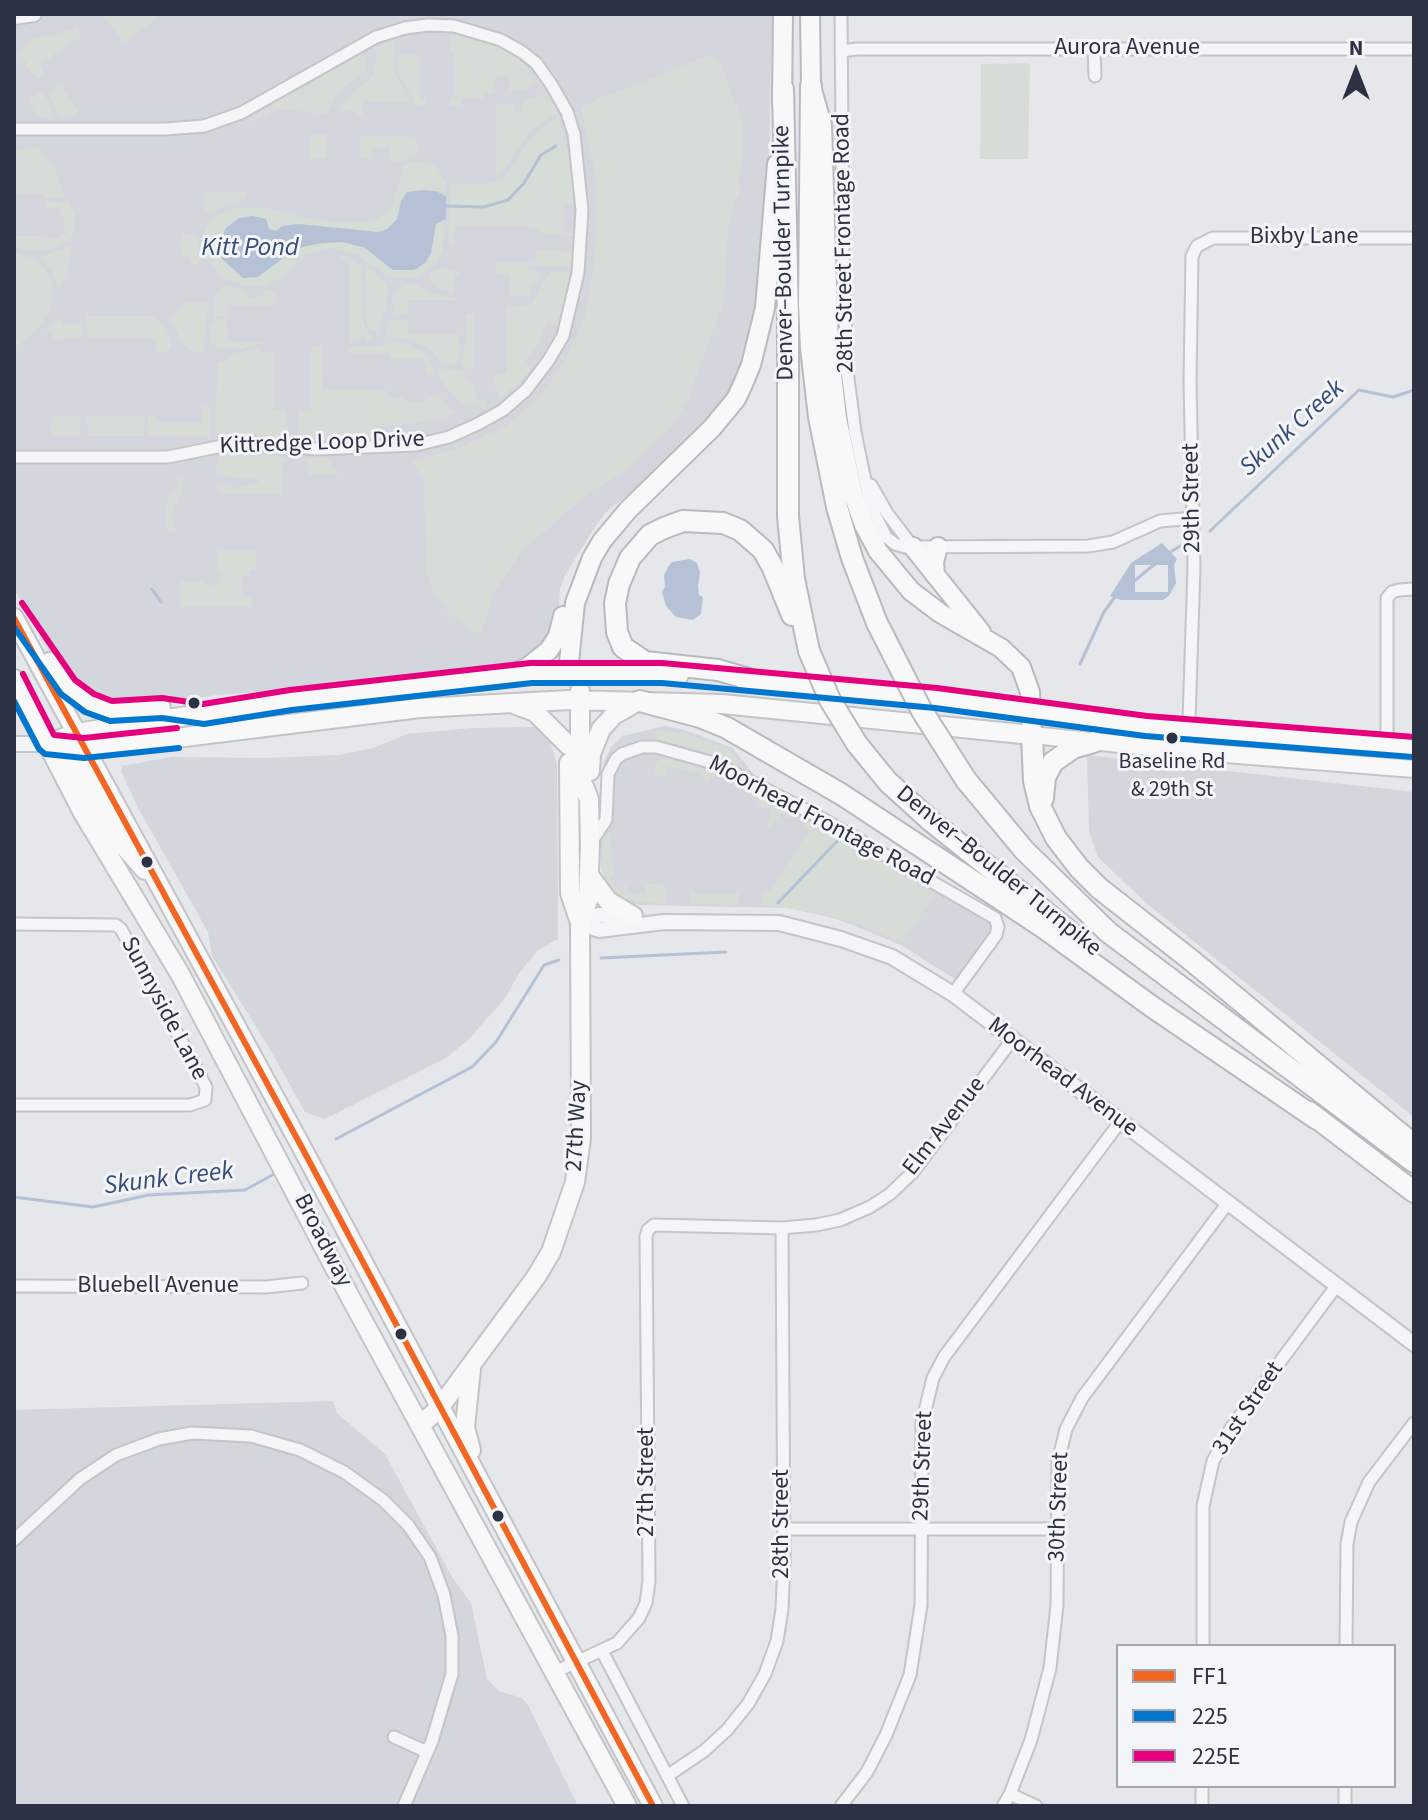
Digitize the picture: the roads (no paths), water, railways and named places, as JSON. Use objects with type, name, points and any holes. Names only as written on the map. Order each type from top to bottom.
[{"type":"highway","name":"Denver–Boulder Turnpike","points":[[811,86],[809,304],[817,404],[837,507],[852,558],[877,623],[922,711],[966,780],[1024,850],[1108,932],[1414,1162]]},
{"type":"highway","name":"Denver–Boulder Turnpike","points":[[783,89],[788,516],[792,563],[809,651],[830,700],[857,744],[888,782],[932,822],[1108,961],[1414,1192]]},
{"type":"highway","points":[[756,681],[718,670],[645,662],[623,647],[615,619],[619,584],[630,558],[650,535],[683,521],[703,520],[723,523],[754,540],[772,566],[809,651]]},
{"type":"highway","points":[[640,701],[700,717],[727,728],[841,794],[1044,928],[1151,1006],[1317,1119]]},
{"type":"highway","points":[[1032,735],[1034,781],[1047,821],[1072,861],[1099,888],[1414,1145]]},
{"type":"highway","points":[[1047,821],[1043,788],[1049,768],[1066,752],[1094,742]]},
{"type":"main road","points":[[510,675],[528,667],[555,643],[573,576],[590,542],[697,445],[736,399],[751,365],[766,297],[783,89],[783,14]]},
{"type":"main road","points":[[810,14],[811,86],[822,125],[829,349],[842,449],[853,494],[870,538],[903,583],[940,613],[988,639],[1016,660],[1025,672],[1032,709],[1032,735]]},
{"type":"main road","name":"27th Way","points":[[580,923],[588,900],[590,845],[589,804],[580,777],[574,700],[575,603],[602,541],[644,496]]},
{"type":"main road","points":[[913,547],[988,639]]},
{"type":"main road","points":[[935,575],[938,547]]},
{"type":"main road","points":[[14,609],[57,673],[89,703],[119,712],[162,708],[203,714]]},
{"type":"main road","name":"Broadway","points":[[14,618],[304,1151],[653,1806]]},
{"type":"main road","points":[[80,740],[203,714],[306,699],[510,675],[574,672],[662,673],[756,681],[1032,709],[1111,722],[1414,747]]},
{"type":"main road","name":"Broadway","points":[[14,679],[82,811],[180,974],[627,1806]]},
{"type":"main road","points":[[285,724],[296,706],[306,699]]},
{"type":"main road","name":"27th Way","points":[[421,1425],[440,1407],[544,1264],[557,1238],[572,1194],[581,1138],[580,923],[570,893],[569,746],[574,700]]},
{"type":"main road","points":[[48,744],[285,724],[420,708],[504,702],[640,701],[722,704],[1188,751],[1414,769]]},
{"type":"main road","points":[[589,804],[591,754],[601,729],[614,715],[640,701]]},
{"type":"main road","points":[[504,702],[535,712],[569,746]]},
{"type":"main road","points":[[48,744],[74,764],[115,836],[156,882]]},
{"type":"main road","points":[[589,875],[608,901],[633,916]]},
{"type":"main road","points":[[472,1364],[465,1427],[480,1479]]},
{"type":"street","name":"28th Street Frontage Road","points":[[841,14],[846,347],[852,413],[863,470],[887,513],[913,547]]},
{"type":"street","name":"Kittredge Loop Drive","points":[[14,129],[204,126],[241,113],[376,37],[405,28],[454,26],[501,40],[522,52],[536,63],[551,84],[567,112],[574,134],[582,210],[578,273],[563,336],[526,390],[503,410],[461,432],[416,445],[304,449],[242,442],[168,457],[14,457]]},
{"type":"street","points":[[1094,49],[1095,76]]},
{"type":"street","name":"Aurora Avenue","points":[[841,51],[1414,49]]},
{"type":"street","name":"Bixby Lane","points":[[1197,246],[1213,238],[1414,238]]},
{"type":"street","name":"29th Street","points":[[1188,751],[1194,518],[1191,267],[1197,246]]},
{"type":"street","points":[[913,547],[1100,545],[1154,523],[1194,518]]},
{"type":"street","points":[[1387,746],[1387,598],[1392,592],[1414,589]]},
{"type":"street","points":[[14,744],[48,744]]},
{"type":"street","name":"Moorhead Frontage Road","points":[[606,820],[608,774],[616,759],[628,751],[656,747],[685,753],[725,768],[821,818],[992,915],[997,923],[996,935],[953,994]]},
{"type":"street","points":[[589,804],[606,820],[590,845]]},
{"type":"street","name":"Moorhead Avenue","points":[[580,923],[599,915],[633,916],[664,922]]},
{"type":"street","name":"Moorhead Avenue","points":[[580,923],[599,930],[664,922],[779,923],[848,941],[892,957],[953,994],[1414,1344]]},
{"type":"street","name":"Sunnyside Lane","points":[[14,924],[110,923],[121,929],[206,1087],[205,1100],[190,1105],[14,1105]]},
{"type":"street","name":"Elm Avenue","points":[[647,1242],[648,1230],[654,1225],[782,1228],[840,1220],[870,1207],[890,1194],[913,1172],[1012,1040]]},
{"type":"street","name":"29th Street","points":[[841,1806],[867,1772],[910,1675],[921,1605],[922,1423],[933,1378],[944,1357],[1120,1122]]},
{"type":"street","name":"30th Street","points":[[1003,1806],[1031,1740],[1050,1668],[1056,1620],[1058,1462],[1063,1438],[1073,1412],[1227,1204]]},
{"type":"street","name":"28th Street","points":[[667,1776],[704,1751],[727,1730],[748,1704],[765,1674],[777,1641],[782,1609],[784,1529],[782,1228]]},
{"type":"street","name":"27th Street","points":[[555,1672],[602,1651],[630,1632],[646,1603],[649,1581],[647,1242]]},
{"type":"street","name":"Bluebell Avenue","points":[[14,1286],[266,1287],[302,1283]]},
{"type":"street","name":"31st Street","points":[[1203,1644],[1203,1506],[1213,1461],[1231,1428],[1337,1285]]},
{"type":"street","points":[[1346,1644],[1347,1544],[1351,1522],[1369,1482],[1414,1423]]},
{"type":"street","points":[[14,1540],[80,1479],[116,1455],[138,1445],[192,1433],[251,1436],[300,1450],[344,1472],[383,1500],[408,1525],[430,1557],[444,1595],[452,1636],[452,1674],[427,1752],[404,1806]]},
{"type":"street","points":[[784,1529],[1058,1529]]},
{"type":"street","points":[[602,1651],[683,1806]]},
{"type":"street","points":[[394,1737],[427,1752]]},
{"type":"street","points":[[1010,1794],[1036,1806]]},
{"type":"water","name":"Kitt Pond","points":[[424,190],[446,196],[446,219],[436,224],[431,253],[425,263],[414,270],[393,270],[365,248],[343,242],[297,248],[258,277],[243,278],[222,259],[225,229],[239,218],[253,216],[266,219],[269,229],[276,231],[282,226],[299,224],[378,232],[387,229],[397,219],[401,201],[407,192]]},
{"type":"water","points":[[1162,543],[1177,559],[1174,565],[1176,583],[1169,596],[1163,600],[1121,600],[1110,596],[1131,563]],"holes":[[[1135,565],[1168,565],[1168,592],[1135,592]]]},
{"type":"water","points":[[690,559],[697,563],[700,572],[699,595],[703,597],[701,614],[693,620],[676,617],[666,606],[662,592],[664,575],[672,562]]},
{"type":"waterway","points":[[446,206],[484,207],[508,200],[524,183],[541,155],[556,146]]},
{"type":"waterway","name":"Skunk Creek","points":[[1210,531],[1359,390],[1393,397],[1414,390]]},
{"type":"waterway","name":"Skunk Creek","points":[[1167,554],[1182,545]]},
{"type":"waterway","name":"Skunk Creek","points":[[1133,582],[1155,564]]},
{"type":"waterway","points":[[152,589],[161,602]]},
{"type":"waterway","name":"Skunk Creek","points":[[1080,664],[1104,612],[1115,597]]},
{"type":"waterway","name":"Skunk Creek","points":[[778,903],[840,838]]},
{"type":"waterway","name":"Skunk Creek","points":[[601,958],[726,952]]},
{"type":"waterway","name":"Skunk Creek","points":[[336,1139],[472,1067],[496,1042],[544,965],[559,960]]},
{"type":"waterway","name":"Skunk Creek","points":[[14,1197],[93,1207],[149,1195],[245,1190],[276,1173]]},
{"type":"place","name":"Baseline Rd & 29th St","points":[[1172,738]]}]
